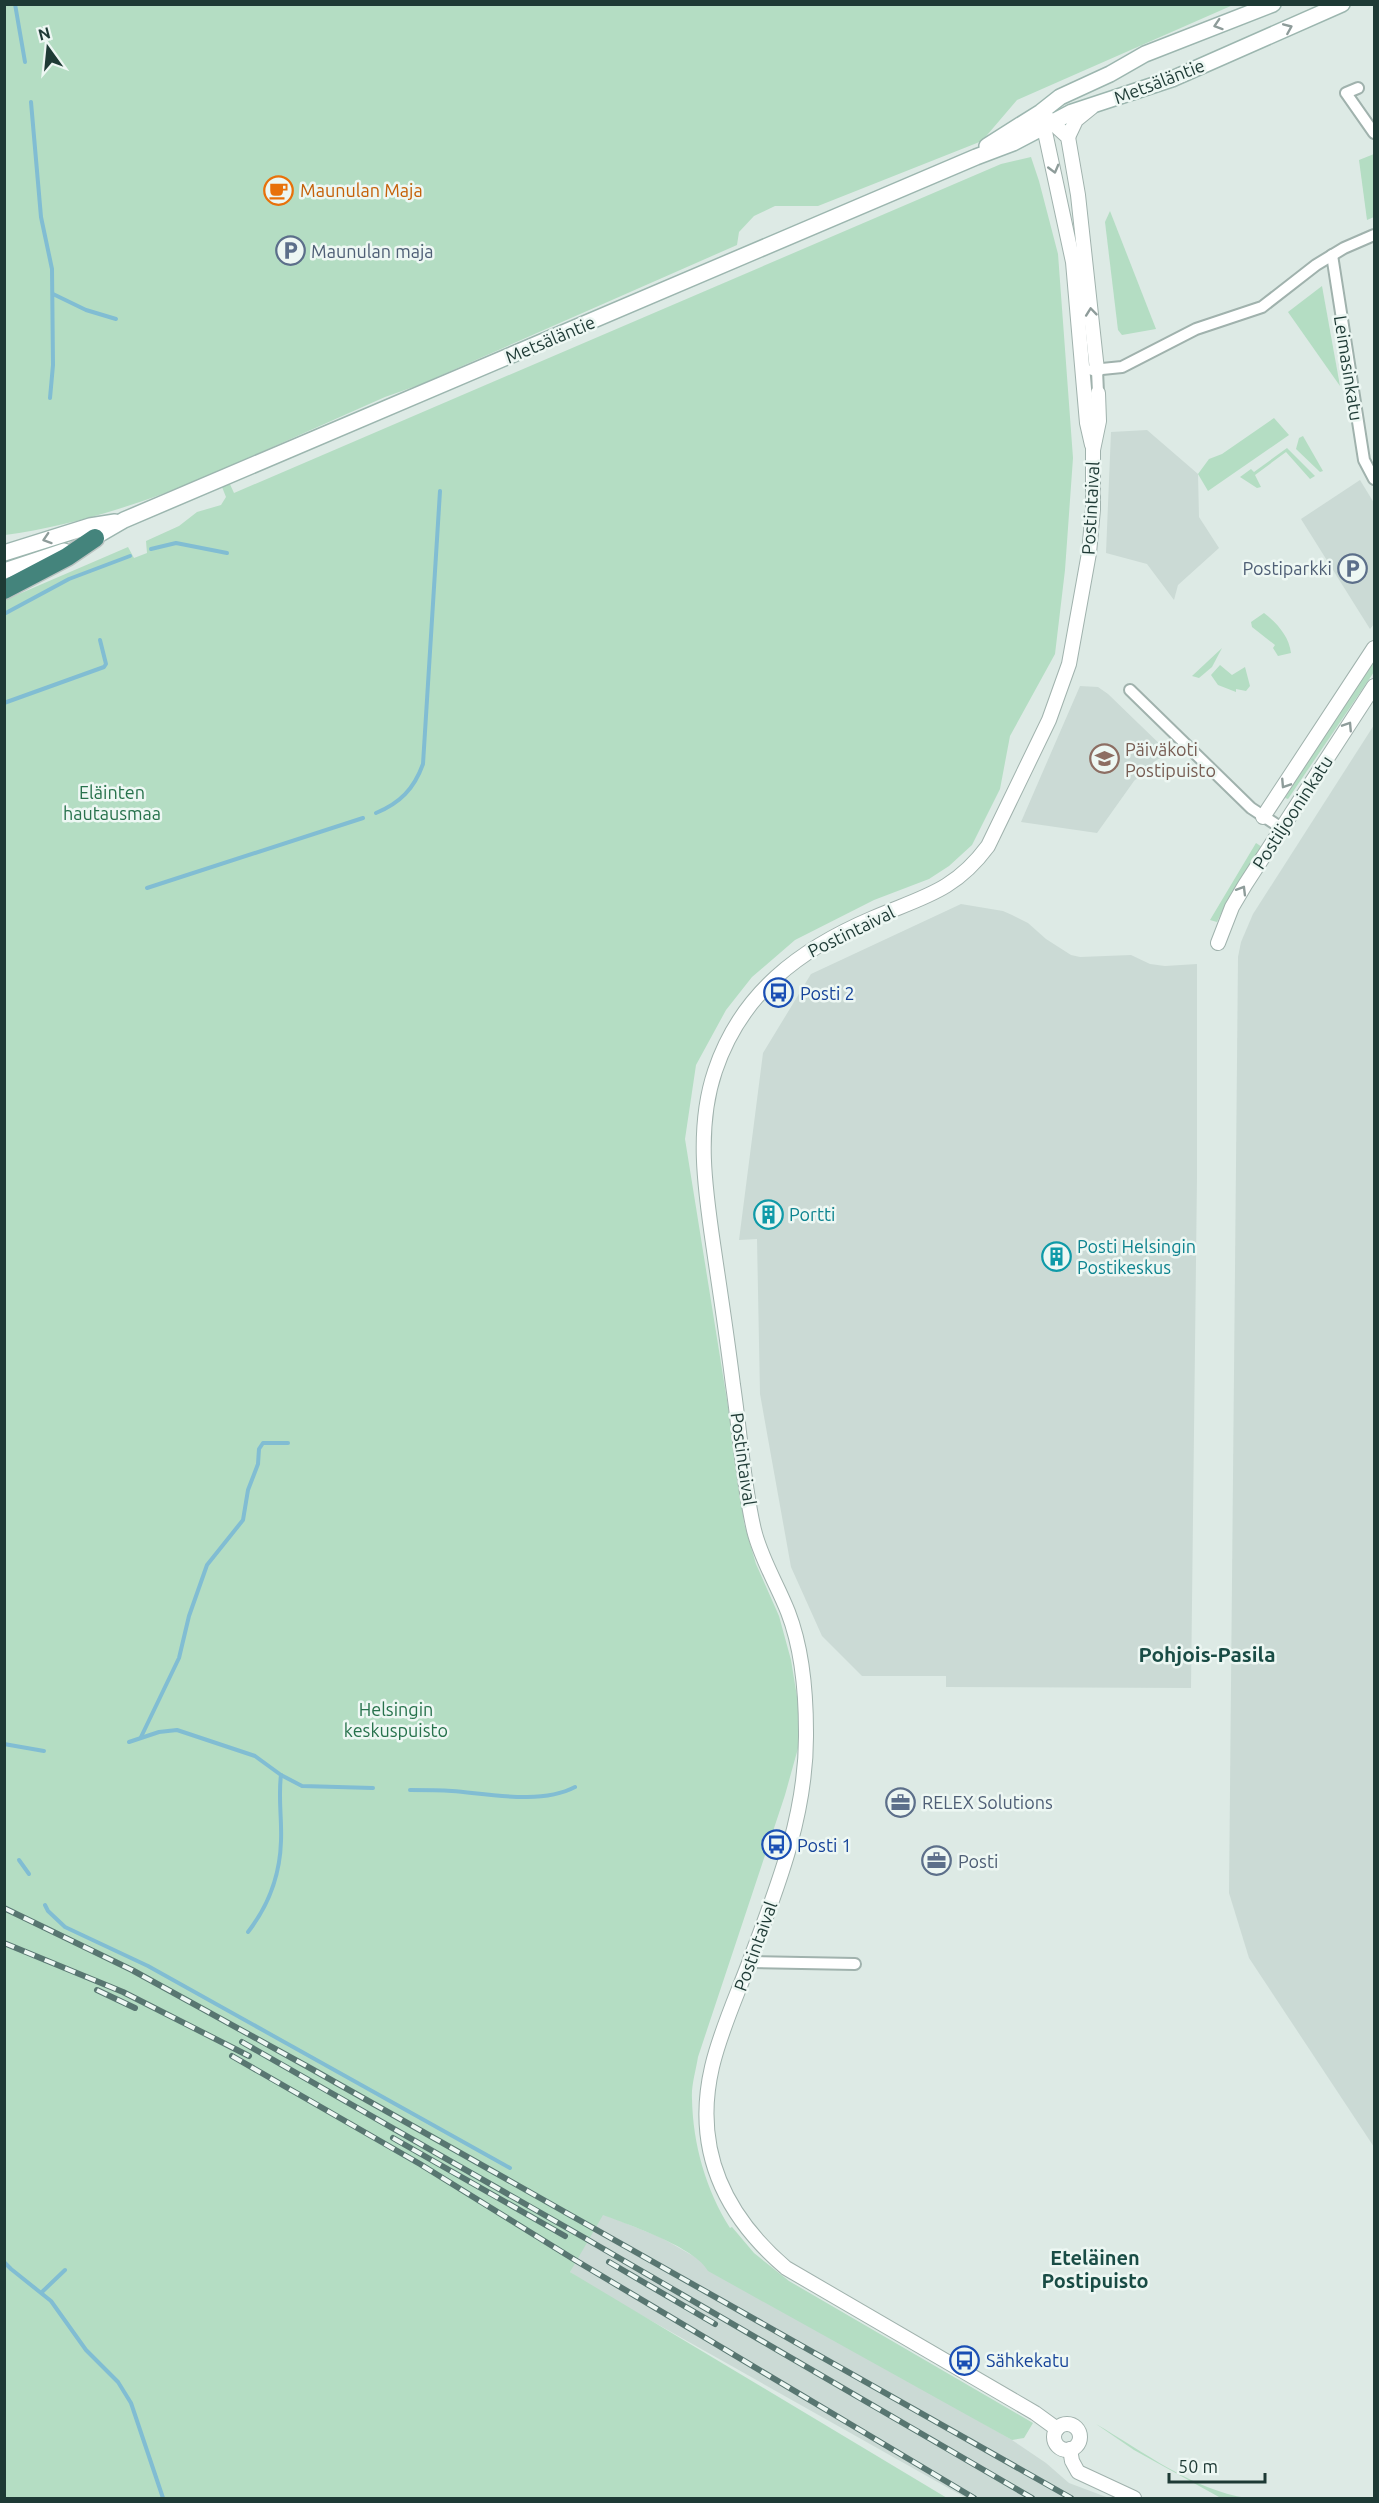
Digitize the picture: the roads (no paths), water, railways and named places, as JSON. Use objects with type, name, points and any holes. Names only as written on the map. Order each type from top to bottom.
[{"type":"highway","points":[[4,590],[67,557],[95,538]]},
{"type":"main road","name":"Metsäläntie","points":[[976,157],[987,146],[1041,112],[1060,97],[1110,74],[1145,54],[1273,4]]},
{"type":"main road","name":"Metsäläntie","points":[[4,571],[49,557],[95,538],[124,520],[1013,143],[1072,112],[1172,79],[1342,4]]},
{"type":"main road","name":"Metsäläntie","points":[[4,553],[90,526],[124,520]]},
{"type":"street","points":[[1358,88],[1346,93],[1374,133]]},
{"type":"street","points":[[1048,126],[1068,137],[1076,120],[1092,107]]},
{"type":"street","name":"Postintaival","points":[[1041,112],[1048,126],[1073,262],[1087,423],[1093,450]]},
{"type":"street","name":"Postintaival","points":[[1057,2429],[1035,2413],[786,2268],[756,2241],[731,2206],[721,2185],[709,2146],[706,2124],[711,2068],[796,1829],[804,1777],[806,1730],[795,1635],[761,1551],[751,1509],[707,1195],[704,1146],[710,1089],[725,1046],[739,1021],[765,987],[788,965],[834,936],[945,888],[974,865],[988,846],[1048,720],[1069,664],[1089,553],[1093,509],[1093,450],[1099,422],[1097,370],[1078,195],[1068,137]]},
{"type":"street","points":[[1082,370],[1122,367],[1196,329],[1262,307],[1332,255],[1374,235]]},
{"type":"street","name":"Leimasinkatu","points":[[1332,255],[1364,460],[1374,478]]},
{"type":"street","name":"Postiljooninkatu","points":[[1263,817],[1374,648]]},
{"type":"street","name":"Postiljooninkatu","points":[[1218,943],[1240,894],[1374,686]]},
{"type":"street","points":[[1130,690],[1251,808],[1283,829]]},
{"type":"street","points":[[750,1962],[855,1964]]},
{"type":"street","name":"Postintaival","points":[[1065,2424],[1077,2430],[1079,2441],[1070,2449],[1057,2446],[1054,2437],[1057,2429],[1065,2424]]},
{"type":"street","name":"Postintaival","points":[[1070,2449],[1072,2461],[1078,2472],[1134,2499]]},
{"type":"waterway","points":[[15,4],[25,62]]},
{"type":"waterway","points":[[31,102],[41,217],[52,269],[53,365],[50,398]]},
{"type":"waterway","points":[[53,294],[86,310],[116,319]]},
{"type":"waterway","points":[[376,813],[392,805],[411,788],[423,764],[440,491]]},
{"type":"waterway","points":[[151,549],[176,543],[227,553]]},
{"type":"waterway","points":[[4,614],[69,579],[130,556]]},
{"type":"waterway","points":[[4,703],[104,667],[106,664],[100,640]]},
{"type":"waterway","points":[[147,888],[363,818]]},
{"type":"waterway","points":[[141,1737],[179,1658],[189,1616],[207,1565],[243,1520],[248,1490],[258,1464],[259,1449],[263,1443],[288,1443]]},
{"type":"waterway","points":[[129,1742],[159,1732],[177,1730],[255,1756],[281,1775],[302,1786],[373,1788]]},
{"type":"waterway","points":[[4,1744],[44,1751]]},
{"type":"waterway","points":[[248,1932],[262,1911],[276,1878],[281,1841],[281,1775]]},
{"type":"waterway","points":[[410,1790],[531,1797],[547,1796],[575,1787]]},
{"type":"waterway","points":[[19,1860],[29,1874]]},
{"type":"waterway","points":[[45,1905],[48,1911],[65,1927],[148,1966],[510,2168]]},
{"type":"waterway","points":[[4,2262],[51,2301],[86,2350],[118,2382],[131,2403],[163,2498]]},
{"type":"waterway","points":[[42,2292],[65,2270]]},
{"type":"railway","points":[[4,1908],[132,1970],[310,2068],[1071,2498]]},
{"type":"railway","points":[[4,1943],[123,1992],[249,2056]]},
{"type":"railway","points":[[97,1990],[135,2008]]},
{"type":"railway","points":[[242,2042],[1032,2498]]},
{"type":"railway","points":[[232,2056],[420,2164],[575,2260],[974,2498]]},
{"type":"railway","points":[[393,2138],[565,2236]]},
{"type":"railway","points":[[609,2262],[715,2324]]},
{"type":"place","name":"Maunulan Maja","points":[[279,190]]},
{"type":"place","name":"Maunulan maja","points":[[290,251]]},
{"type":"place","name":"Postiparkki","points":[[1353,568]]},
{"type":"place","name":"Päiväkoti Postipuisto","points":[[1104,759]]},
{"type":"place","name":"Posti 2","points":[[779,993]]},
{"type":"place","name":"Portti","points":[[768,1214]]},
{"type":"place","name":"Posti Helsingin Postikeskus","points":[[1056,1256]]},
{"type":"place","name":"RELEX Solutions","points":[[901,1802]]},
{"type":"place","name":"Posti 1","points":[[776,1845]]},
{"type":"place","name":"Posti","points":[[937,1861]]},
{"type":"place","name":"Sähkekatu","points":[[965,2360]]},
{"type":"district","name":"Pohjois-Pasila","points":[[1207,1654]]},
{"type":"district","name":"Eteläinen Postipuisto","points":[[1095,2268]]},
{"type":"park label","name":"Eläinten hautausmaa","points":[[112,802]]},
{"type":"park label","name":"Helsingin keskuspuisto","points":[[396,1719]]}]
